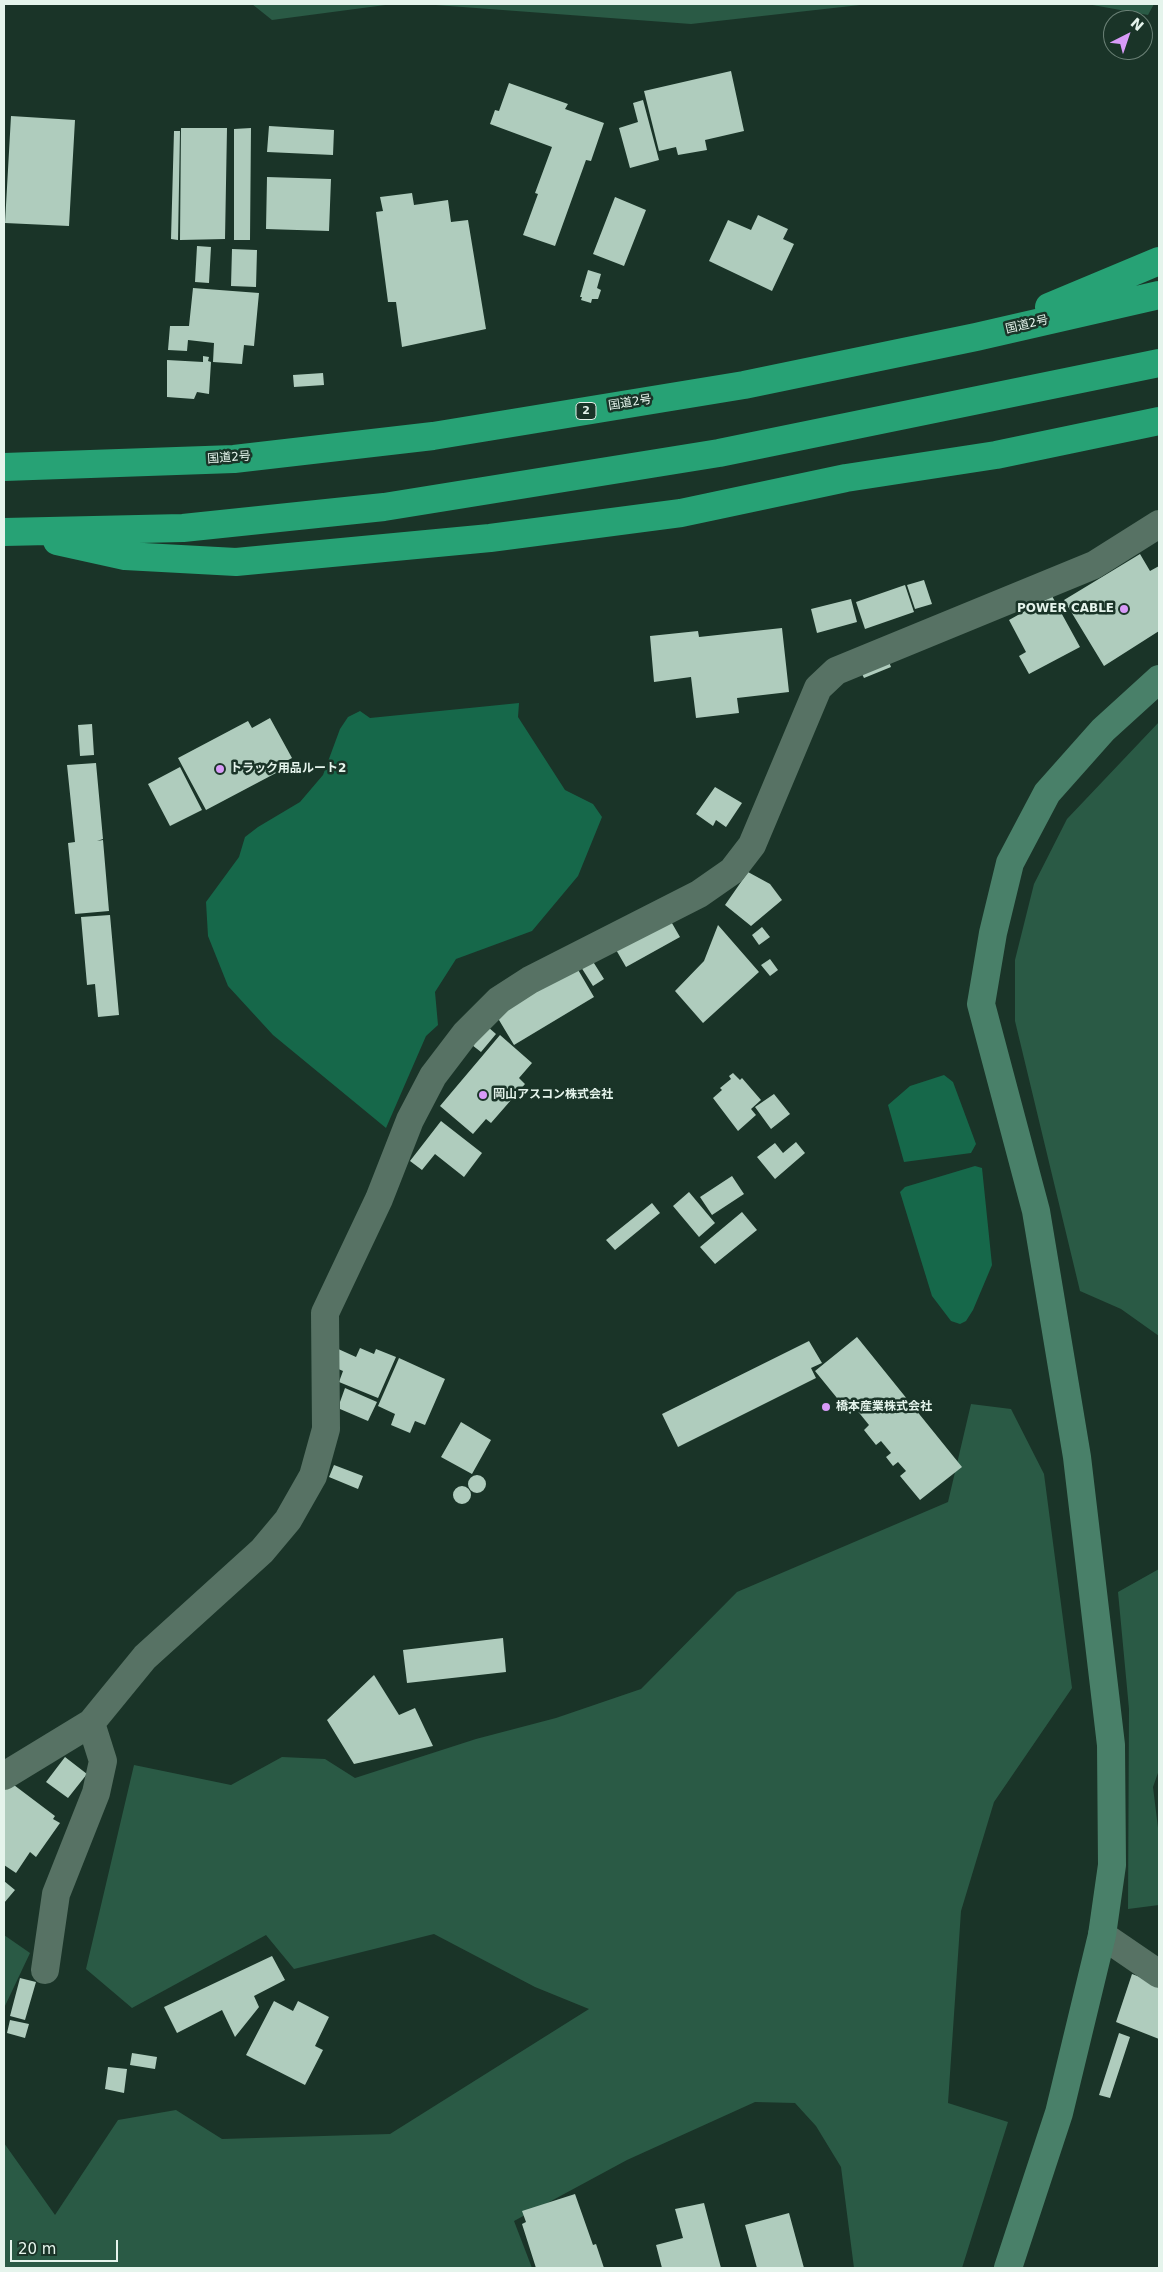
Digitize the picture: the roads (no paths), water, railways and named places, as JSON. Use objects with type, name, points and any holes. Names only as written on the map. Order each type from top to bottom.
[{"type":"highway","points":[[976,337],[1159,261]]},
{"type":"highway","name":"国道2号","points":[[4,467],[234,459],[433,436],[744,385],[976,337],[1159,295]]},
{"type":"highway","points":[[10,532],[183,528],[384,506],[719,453],[1159,363]]},
{"type":"highway","points":[[10,532],[125,556],[236,562],[490,538],[682,513],[846,478],[996,456],[1159,421]]},
{"type":"street","points":[[4,1776],[91,1723],[145,1657],[262,1551],[288,1520],[313,1476],[326,1429],[325,1313],[379,1199],[410,1120],[433,1076],[465,1034],[500,1000],[530,980],[699,894],[732,871],[752,845],[818,688],[836,672],[1094,565],[1159,524]]},
{"type":"street","points":[[1008,2268],[1059,2113],[1102,1934],[1112,1865],[1111,1745],[1077,1457],[1036,1211],[981,1004],[993,933],[1010,863],[1047,793],[1103,730],[1159,679]]},
{"type":"street","points":[[45,1970],[56,1894],[96,1793],[103,1760],[91,1723]]},
{"type":"street","points":[[1102,1934],[1159,1974]]},
{"type":"place","name":"POWER CABLE","points":[[1124,609]]},
{"type":"place","name":"トラック用品ルート2","points":[[220,769]]},
{"type":"place","name":"岡山アスコン株式会社","points":[[483,1095]]},
{"type":"place","name":"橋本産業株式会社","points":[[826,1407]]}]
